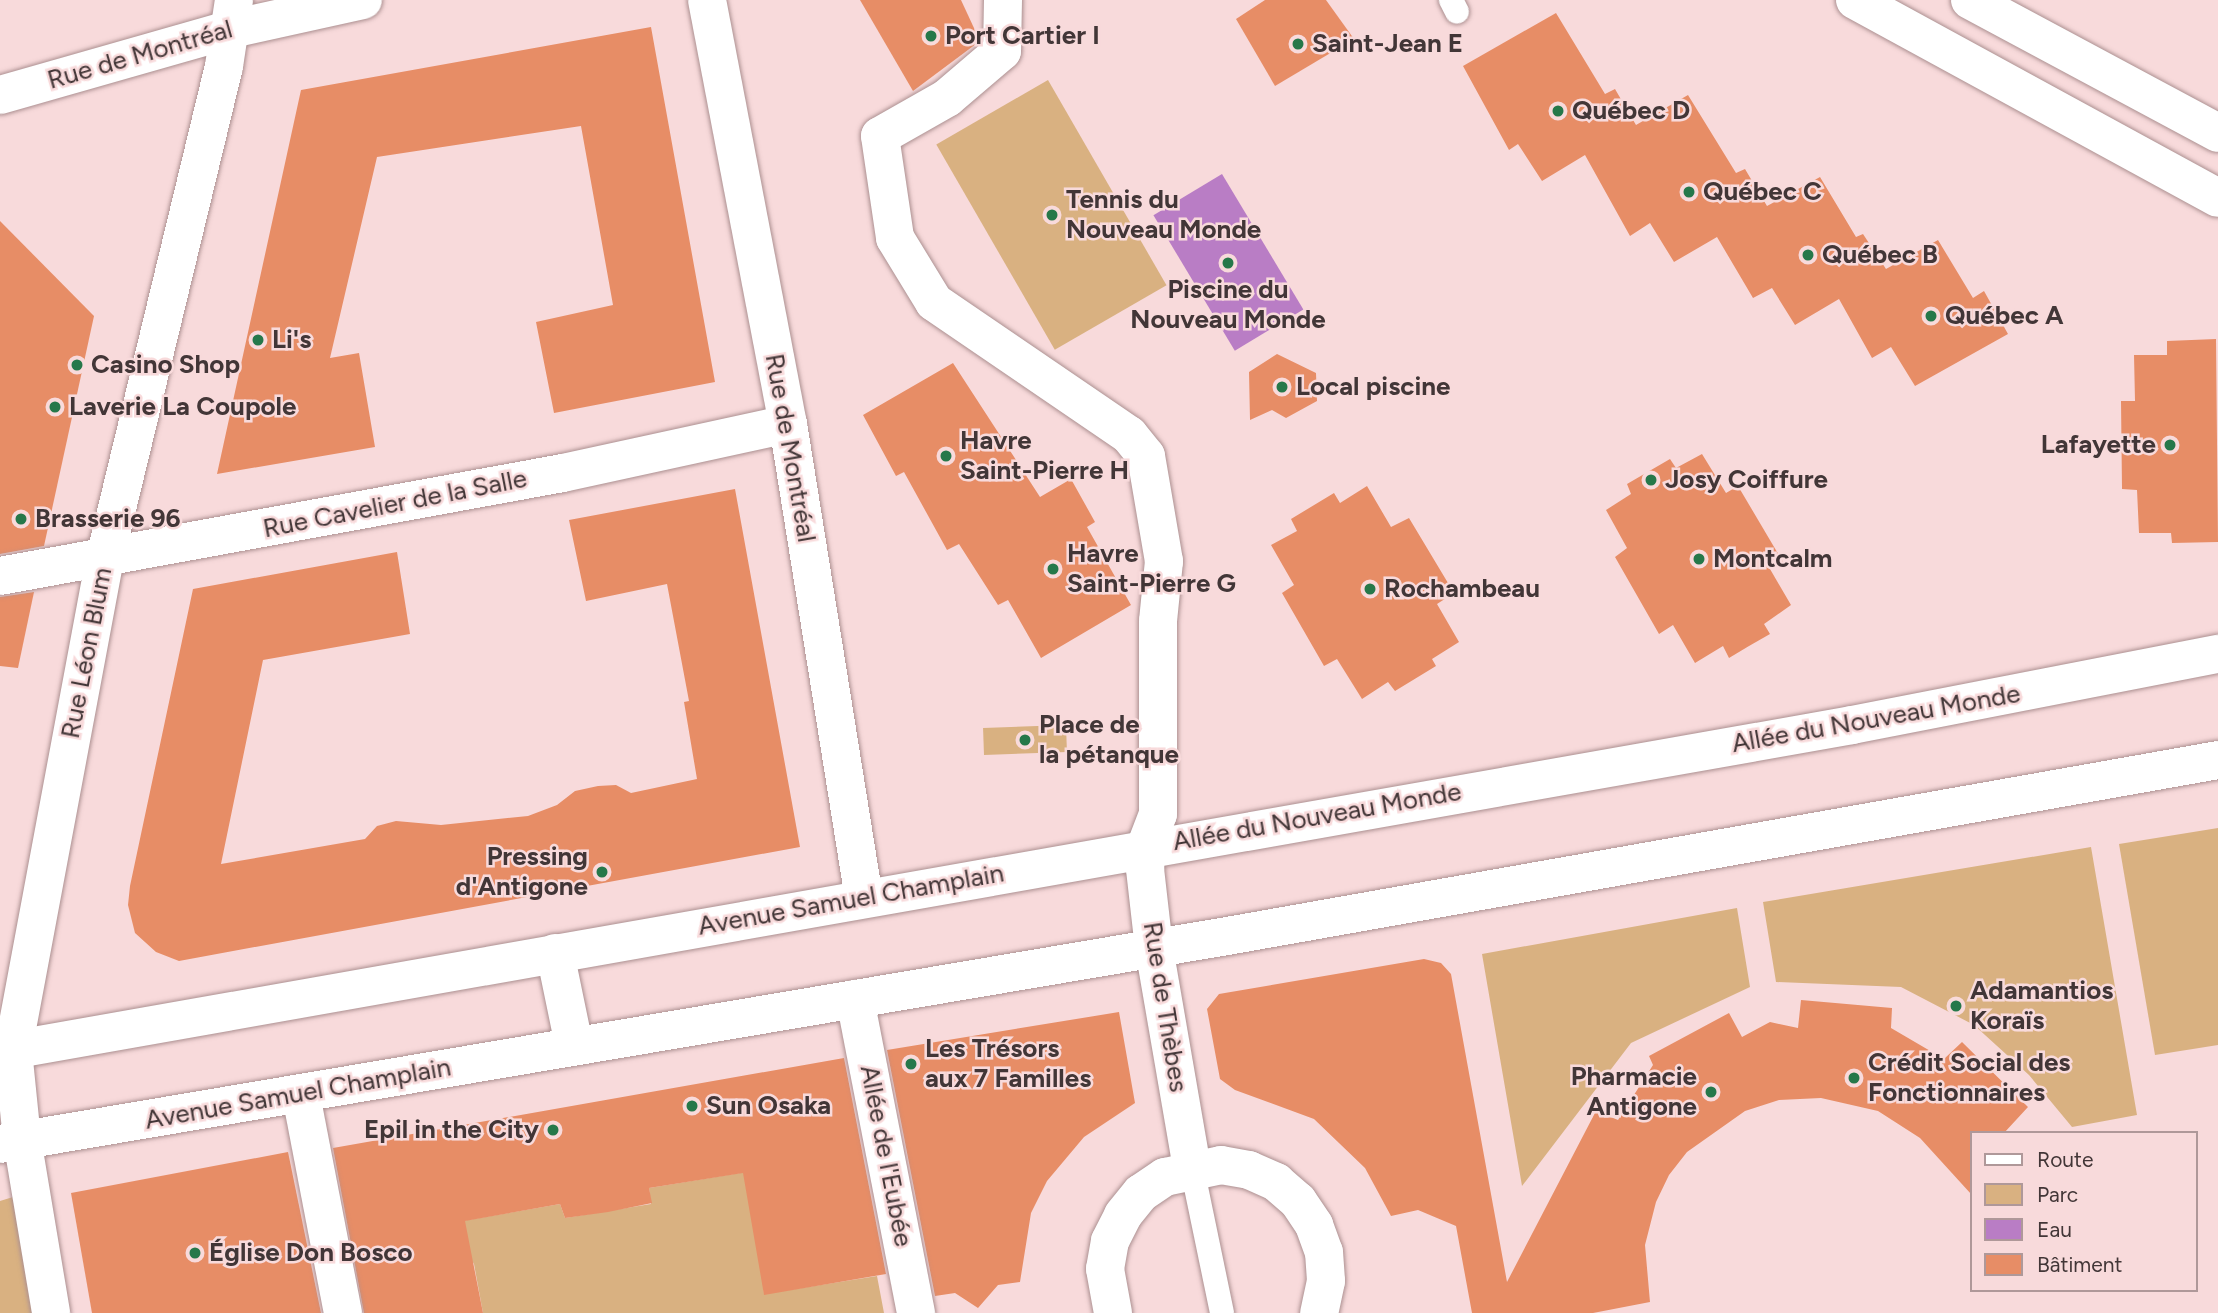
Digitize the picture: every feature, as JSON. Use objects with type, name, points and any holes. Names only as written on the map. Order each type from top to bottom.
[{"type":"street","name":"Rue de Montréal","points":[[0,95],[232,14],[363,0]]},
{"type":"street","name":"Rue de Montréal","points":[[707,0],[788,424],[864,898]]},
{"type":"street","name":"Allée du Nouveau Monde","points":[[1003,0],[1002,51],[947,98],[880,136],[895,238],[934,302],[1129,435],[1146,456],[1164,561],[1158,621],[1157,814],[1146,846],[1839,727],[2218,654]]},
{"type":"street","points":[[1855,0],[2218,198]]},
{"type":"street","points":[[1976,2],[2218,133]]},
{"type":"street","name":"Rue Léon Blum","points":[[51,1313],[11,1141],[6,1051],[105,558],[232,14]]},
{"type":"street","name":"Rue Cavelier de la Salle","points":[[0,576],[563,473],[788,424]]},
{"type":"street","points":[[1154,948],[2218,760]]},
{"type":"street","name":"Avenue Samuel Champlain","points":[[6,1051],[1146,846]]},
{"type":"street","name":"Rue de Thèbes","points":[[1146,846],[1154,948],[1192,1168]]},
{"type":"street","name":"Avenue Samuel Champlain","points":[[11,1141],[1154,948]]},
{"type":"street","points":[[555,953],[574,1045]]},
{"type":"street","name":"Allée de l'Eubée","points":[[855,999],[916,1313]]},
{"type":"street","points":[[301,1094],[343,1313]]},
{"type":"street","points":[[1113,1313],[1105,1269],[1110,1241],[1123,1215],[1141,1193],[1165,1177],[1192,1168],[1220,1165],[1249,1170],[1276,1182],[1298,1201],[1314,1225],[1324,1252],[1326,1281],[1319,1313]]},
{"type":"lane","name":"Rue de Thèbes","points":[[1192,1168],[1222,1313]]},
{"type":"green space","name":"Tennis du Nouveau Monde","points":[[1048,80],[1166,285],[1055,350],[936,144]]},
{"type":"green space","name":"Place de la pétanque","points":[[1066,725],[1067,752],[984,755],[983,728]]},
{"type":"green space","points":[[2218,828],[2218,1045],[2155,1055],[2119,844]]},
{"type":"green space","points":[[2091,847],[2137,1115],[2072,1127],[2029,1075],[1974,1025],[1901,987],[1776,982],[1763,902]]},
{"type":"green space","points":[[1737,908],[1750,987],[1631,1043],[1522,1186],[1482,954]]},
{"type":"green space","points":[[758,1170],[764,1294],[877,1276],[884,1313],[483,1313],[474,1264],[450,1223],[560,1204],[565,1218],[651,1204],[649,1188]]},
{"type":"green space","points":[[13,1197],[34,1313],[0,1313],[0,1201]]},
{"type":"water","name":"Piscine du Nouveau Monde","points":[[1222,174],[1303,309],[1235,351],[1153,215]]},
{"type":"building","name":"Port Cartier I","points":[[860,0],[961,0],[980,41],[913,91]]},
{"type":"building","name":"Saint-Jean E","points":[[1265,0],[1326,0],[1354,39],[1275,86],[1236,19]]},
{"type":"building","points":[[1556,13],[1605,94],[1615,89],[1636,125],[1688,95],[1736,173],[1745,169],[1767,206],[1820,177],[1856,237],[1863,234],[1886,269],[1938,240],[1973,298],[1984,291],[2008,334],[1915,386],[1891,347],[1872,358],[1839,299],[1795,325],[1772,288],[1753,298],[1717,237],[1674,262],[1650,223],[1630,236],[1585,155],[1542,181],[1518,144],[1509,150],[1463,66]]},
{"type":"building","points":[[651,27],[715,382],[554,413],[536,322],[613,305],[581,126],[377,157],[330,358],[359,353],[375,447],[217,474],[301,90]]},
{"type":"building","points":[[0,221],[94,316],[44,546],[0,554]]},
{"type":"building","name":"Lafayette","points":[[2216,339],[2218,542],[2172,543],[2171,533],[2139,533],[2137,490],[2122,489],[2121,401],[2135,401],[2134,355],[2167,355],[2167,341]]},
{"type":"building","name":"Local piscine","points":[[1277,354],[1316,373],[1317,401],[1286,418],[1272,410],[1250,420],[1249,372]]},
{"type":"building","points":[[953,363],[1040,497],[1071,479],[1095,522],[1087,527],[1131,605],[1041,658],[1008,600],[998,605],[959,544],[947,550],[904,472],[896,476],[863,415]]},
{"type":"building","name":"Montcalm","points":[[1702,454],[1726,493],[1738,486],[1783,562],[1770,569],[1791,605],[1764,624],[1770,634],[1729,658],[1723,646],[1695,663],[1673,625],[1659,634],[1615,557],[1627,548],[1606,510],[1631,494],[1627,484],[1670,459],[1676,468]]},
{"type":"building","name":"Rochambeau","points":[[1367,486],[1391,527],[1409,518],[1454,593],[1437,604],[1459,642],[1432,659],[1436,666],[1395,691],[1388,682],[1362,699],[1337,659],[1324,666],[1282,593],[1294,585],[1271,545],[1297,531],[1291,519],[1334,493],[1340,503]]},
{"type":"building","points":[[735,489],[800,847],[179,961],[156,952],[135,933],[128,905],[130,886],[193,589],[397,552],[410,634],[263,660],[221,864],[365,839],[377,826],[396,821],[441,825],[528,816],[557,805],[575,791],[616,785],[631,793],[697,779],[684,702],[689,701],[667,584],[586,601],[569,520]]},
{"type":"building","points":[[34,592],[18,668],[0,666],[0,597]]},
{"type":"building","points":[[1424,959],[1441,963],[1451,974],[1507,1282],[1596,1111],[1618,1120],[1653,1065],[1649,1056],[1729,1013],[1742,1037],[1770,1022],[1798,1028],[1801,1000],[1892,1008],[1891,1028],[1944,1059],[1962,1042],[2028,1107],[2006,1131],[1969,1131],[1969,1192],[1920,1138],[1878,1111],[1821,1098],[1779,1100],[1745,1111],[1687,1152],[1669,1175],[1656,1202],[1645,1245],[1650,1302],[1593,1313],[1472,1313],[1456,1226],[1418,1210],[1391,1216],[1365,1168],[1314,1119],[1235,1090],[1220,1079],[1207,1009],[1219,994]]},
{"type":"building","points":[[1119,1012],[1135,1103],[1084,1137],[1047,1181],[1031,1213],[1020,1282],[998,1285],[978,1308],[955,1293],[935,1296],[887,1050]]},
{"type":"building","points":[[844,1058],[886,1274],[764,1295],[743,1173],[649,1188],[652,1203],[608,1212],[565,1218],[560,1204],[465,1221],[483,1313],[364,1313],[333,1148]]},
{"type":"building","name":"Église Don Bosco","points":[[288,1152],[321,1313],[92,1313],[71,1193]]},
{"type":"place","name":"Port Cartier I","points":[[931,36]]},
{"type":"place","name":"Saint-Jean E","points":[[1298,44]]},
{"type":"place","name":"Québec D","points":[[1558,111]]},
{"type":"place","name":"Québec C","points":[[1689,192]]},
{"type":"place","name":"Tennis du Nouveau Monde","points":[[1052,215]]},
{"type":"place","name":"Québec B","points":[[1808,255]]},
{"type":"place","name":"Piscine du Nouveau Monde","points":[[1228,263]]},
{"type":"place","name":"Québec A","points":[[1931,316]]},
{"type":"place","name":"Li's","points":[[258,340]]},
{"type":"place","name":"Casino Shop","points":[[77,365]]},
{"type":"place","name":"Local piscine","points":[[1282,387]]},
{"type":"place","name":"Laverie La Coupole","points":[[55,407]]},
{"type":"place","name":"Lafayette","points":[[2170,445]]},
{"type":"place","name":"Havre Saint-Pierre H","points":[[946,456]]},
{"type":"place","name":"Josy Coiffure","points":[[1651,480]]},
{"type":"place","name":"Brasserie 96","points":[[21,519]]},
{"type":"place","name":"Montcalm","points":[[1699,559]]},
{"type":"place","name":"Havre Saint-Pierre G","points":[[1053,569]]},
{"type":"place","name":"Rochambeau","points":[[1370,589]]},
{"type":"place","name":"Place de la pétanque","points":[[1025,740]]},
{"type":"place","name":"Pressing d'Antigone","points":[[602,872]]},
{"type":"place","name":"Adamantios Koraïs","points":[[1956,1006]]},
{"type":"place","name":"Les Trésors aux 7 Familles","points":[[911,1064]]},
{"type":"place","name":"Crédit Social des Fonctionnaires","points":[[1854,1078]]},
{"type":"place","name":"Pharmacie Antigone","points":[[1711,1092]]},
{"type":"place","name":"Sun Osaka","points":[[692,1106]]},
{"type":"place","name":"Epil in the City","points":[[553,1130]]},
{"type":"place","name":"Église Don Bosco","points":[[195,1253]]}]
